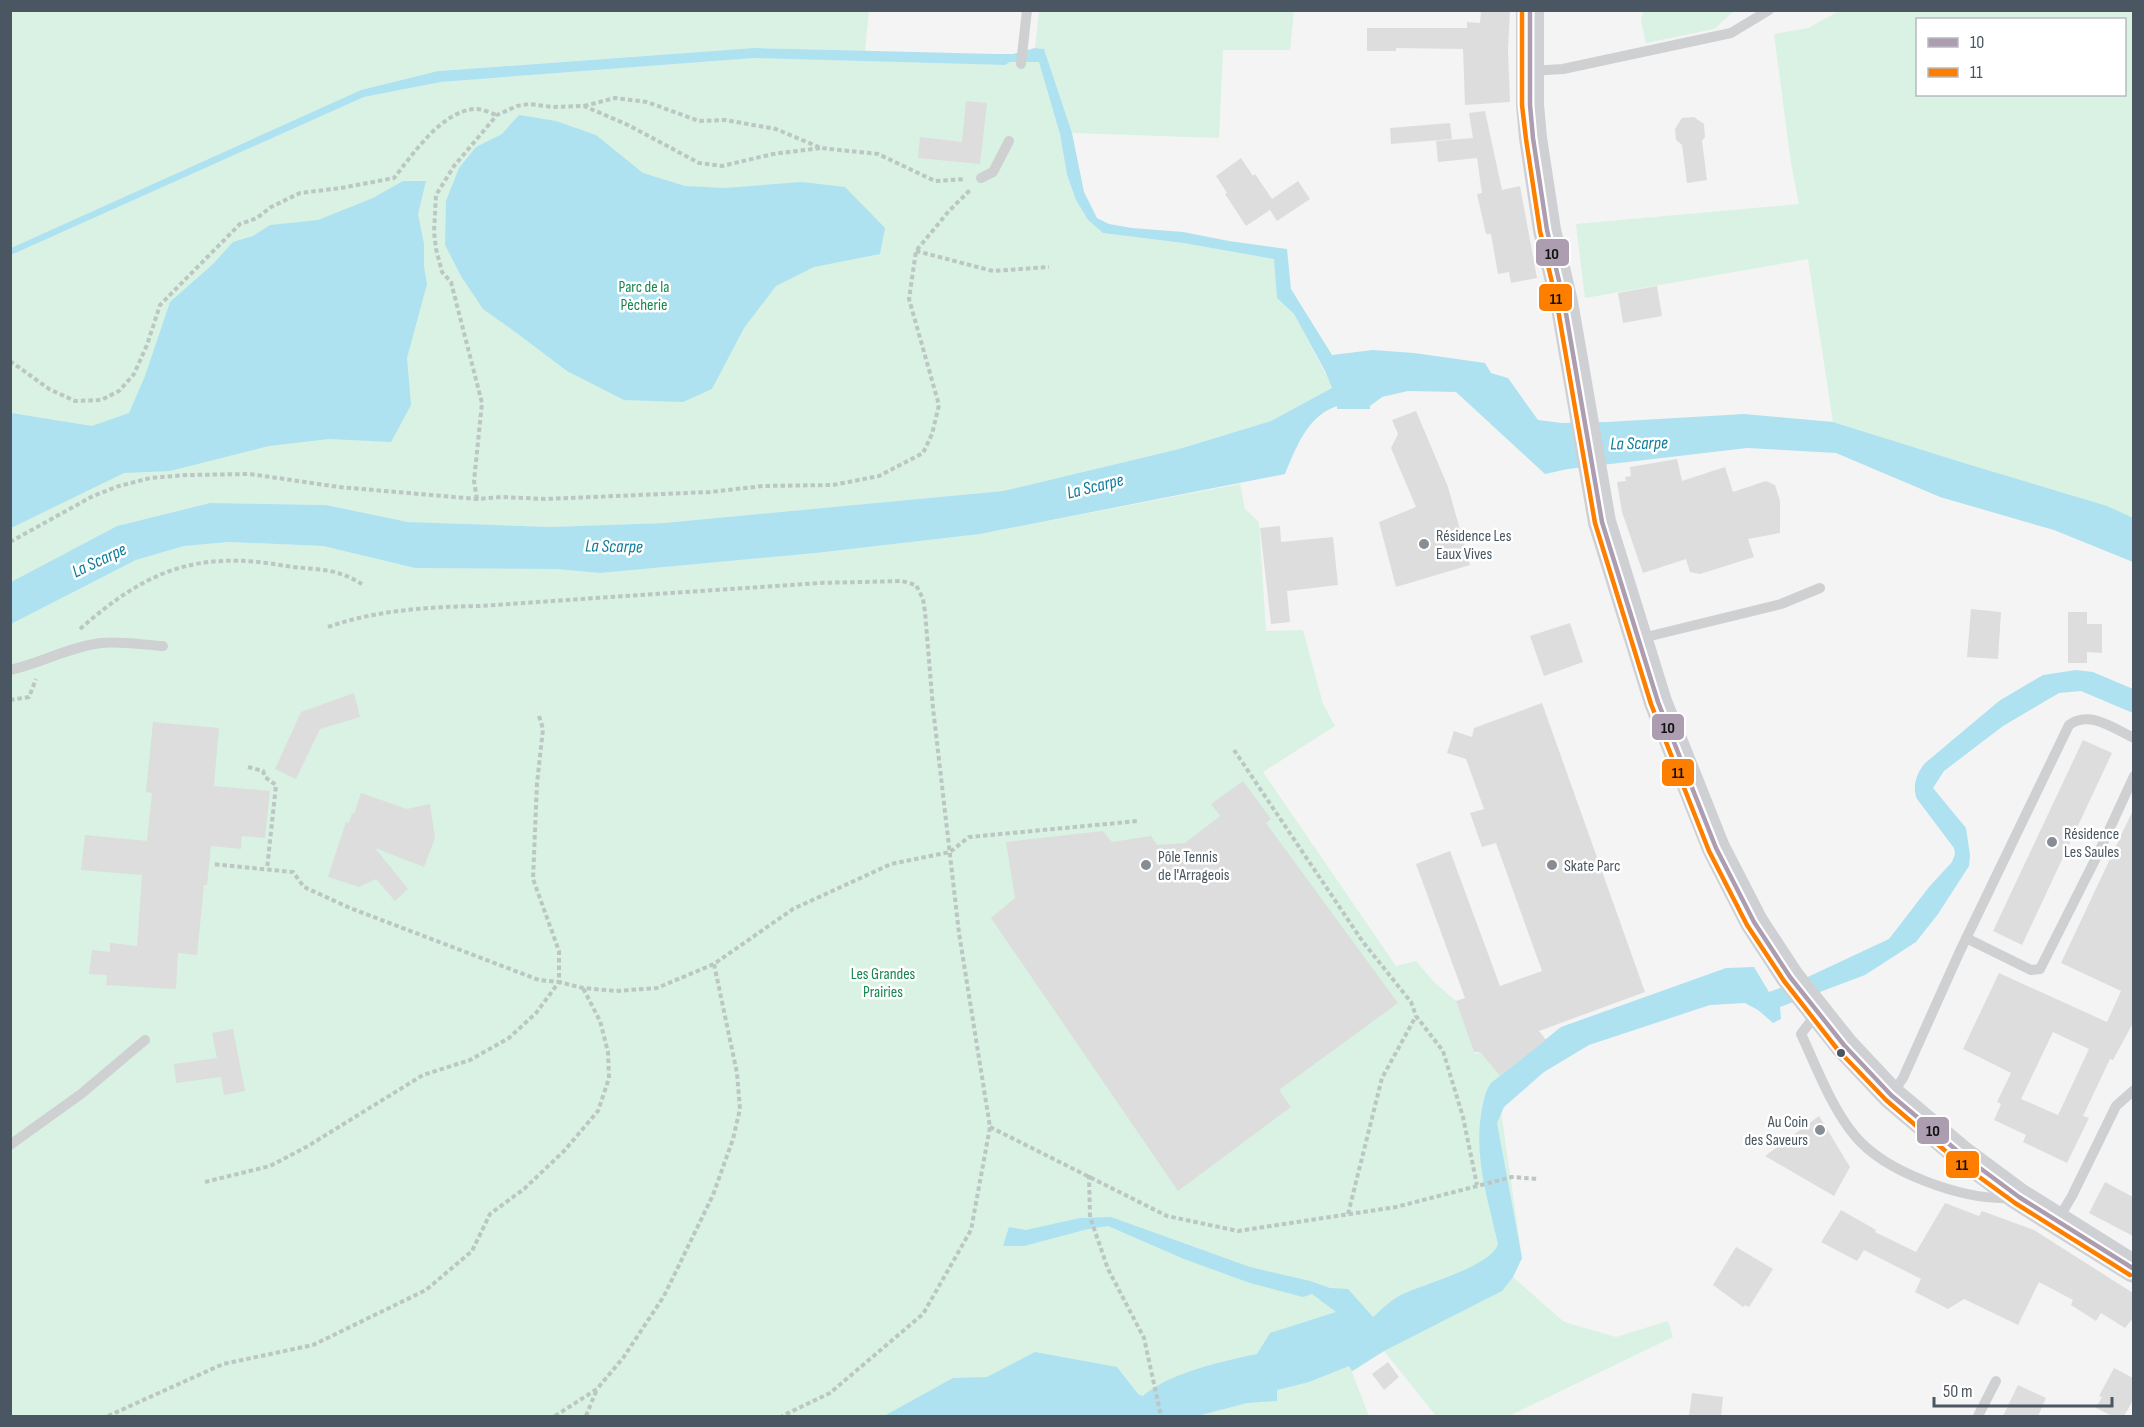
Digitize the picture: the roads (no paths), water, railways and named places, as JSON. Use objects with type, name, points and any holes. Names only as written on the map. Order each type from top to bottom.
[{"type":"main road","points":[[1530,10],[1533,138],[1539,185],[1566,310],[1602,522],[1658,702],[1716,848],[1754,922],[1804,1005],[1891,1095],[1961,1154],[2019,1197],[2133,1269]]},
{"type":"lane","points":[[1021,64],[1028,10]]},
{"type":"lane","points":[[1530,71],[1574,67],[1731,33],[1769,10]]},
{"type":"lane","points":[[981,178],[993,172],[1009,141]]},
{"type":"lane","points":[[1638,639],[1781,604],[1820,588]]},
{"type":"lane","points":[[10,670],[27,667],[74,649],[103,643],[163,646]]},
{"type":"lane","points":[[1891,1095],[1903,1078],[1966,938],[2068,725],[2076,719],[2096,720],[2133,738]]},
{"type":"lane","points":[[1966,938],[2031,970],[2040,969],[2098,854],[2133,776]]},
{"type":"lane","points":[[1804,1005],[1838,1111],[1856,1138],[1871,1151],[1911,1175],[1936,1186],[1982,1197],[2019,1197]]},
{"type":"lane","points":[[10,1145],[81,1094],[145,1040]]},
{"type":"lane","points":[[2057,1221],[2072,1196],[2116,1106],[2133,1090]]},
{"type":"lane","points":[[1978,1416],[1996,1381]]},
{"type":"water","name":"La Scarpe","points":[[754,48],[996,54],[1013,54],[1035,48],[1044,49],[1072,133],[1084,192],[1097,218],[1109,224],[1132,228],[1183,232],[1287,249],[1291,289],[1332,355],[1373,350],[1485,363],[1491,373],[1508,378],[1538,420],[1562,423],[1607,422],[1744,414],[1833,422],[2107,506],[2133,518],[2133,562],[2054,530],[1940,497],[1836,453],[1747,448],[1568,469],[1545,474],[1456,392],[1408,391],[1382,397],[1370,406],[1370,409],[1337,409],[1337,406],[1318,417],[1304,434],[1285,474],[980,534],[816,553],[600,573],[556,569],[415,568],[323,546],[229,542],[184,546],[136,560],[11,624],[11,582],[117,526],[210,503],[326,505],[408,522],[549,527],[664,523],[1003,491],[1179,449],[1271,421],[1332,388],[1294,314],[1277,298],[1274,259],[1183,243],[1103,233],[1088,220],[1076,200],[1067,175],[1060,134],[1039,62],[1010,62],[1005,65],[754,58],[441,82],[364,97],[11,255],[11,248],[361,90],[438,71]]},
{"type":"water","points":[[519,115],[556,121],[596,135],[643,173],[685,186],[725,188],[802,182],[845,187],[885,228],[880,254],[814,267],[776,286],[744,328],[712,389],[683,402],[624,400],[567,371],[483,309],[461,276],[445,245],[446,201],[459,168],[476,147],[502,134]]},
{"type":"water","points":[[403,181],[426,181],[418,214],[424,244],[427,284],[407,358],[411,405],[391,442],[329,439],[269,446],[170,471],[124,473],[11,528],[11,413],[92,426],[129,413],[145,376],[170,302],[213,264],[233,242],[253,236],[270,225],[318,220],[373,198]]},
{"type":"water","points":[[2076,670],[2093,672],[2133,689],[2133,713],[2081,691],[2059,693],[2003,726],[1944,771],[1933,788],[1966,828],[1970,855],[1969,866],[1938,914],[1916,942],[1865,975],[1780,1007],[1781,1019],[1773,1023],[1758,1010],[1745,1003],[1710,1005],[1589,1045],[1544,1072],[1504,1107],[1497,1123],[1522,1258],[1513,1277],[1502,1291],[1384,1351],[1352,1371],[1349,1366],[1309,1382],[1277,1390],[1277,1401],[1247,1403],[1197,1416],[884,1416],[953,1378],[987,1377],[1035,1352],[1117,1367],[1138,1394],[1143,1396],[1181,1374],[1257,1354],[1270,1333],[1336,1312],[1312,1294],[1303,1297],[1250,1283],[1184,1259],[1108,1226],[1024,1246],[1003,1246],[1009,1227],[1026,1230],[1080,1218],[1111,1217],[1250,1267],[1330,1288],[1348,1289],[1373,1317],[1399,1296],[1484,1260],[1498,1244],[1486,1194],[1479,1144],[1482,1109],[1491,1083],[1561,1027],[1726,968],[1754,967],[1769,992],[1797,982],[1889,939],[1929,887],[1952,862],[1955,854],[1954,848],[1917,799],[1916,781],[1924,764],[1999,701],[2043,675]]},
{"type":"place","name":"Résidence Les Eaux Vives","points":[[1424,544]]},
{"type":"place","name":"Résidence Les Saules","points":[[2052,842]]},
{"type":"place","name":"Pôle Tennis de l'Arrageois","points":[[1146,865]]},
{"type":"place","name":"Skate Parc","points":[[1552,865]]},
{"type":"place","name":"Au Coin des Saveurs","points":[[1820,1130]]},
{"type":"park label","name":"Parc de la Pècherie","points":[[644,295]]},
{"type":"park label","name":"Les Grandes Prairies","points":[[883,982]]}]
